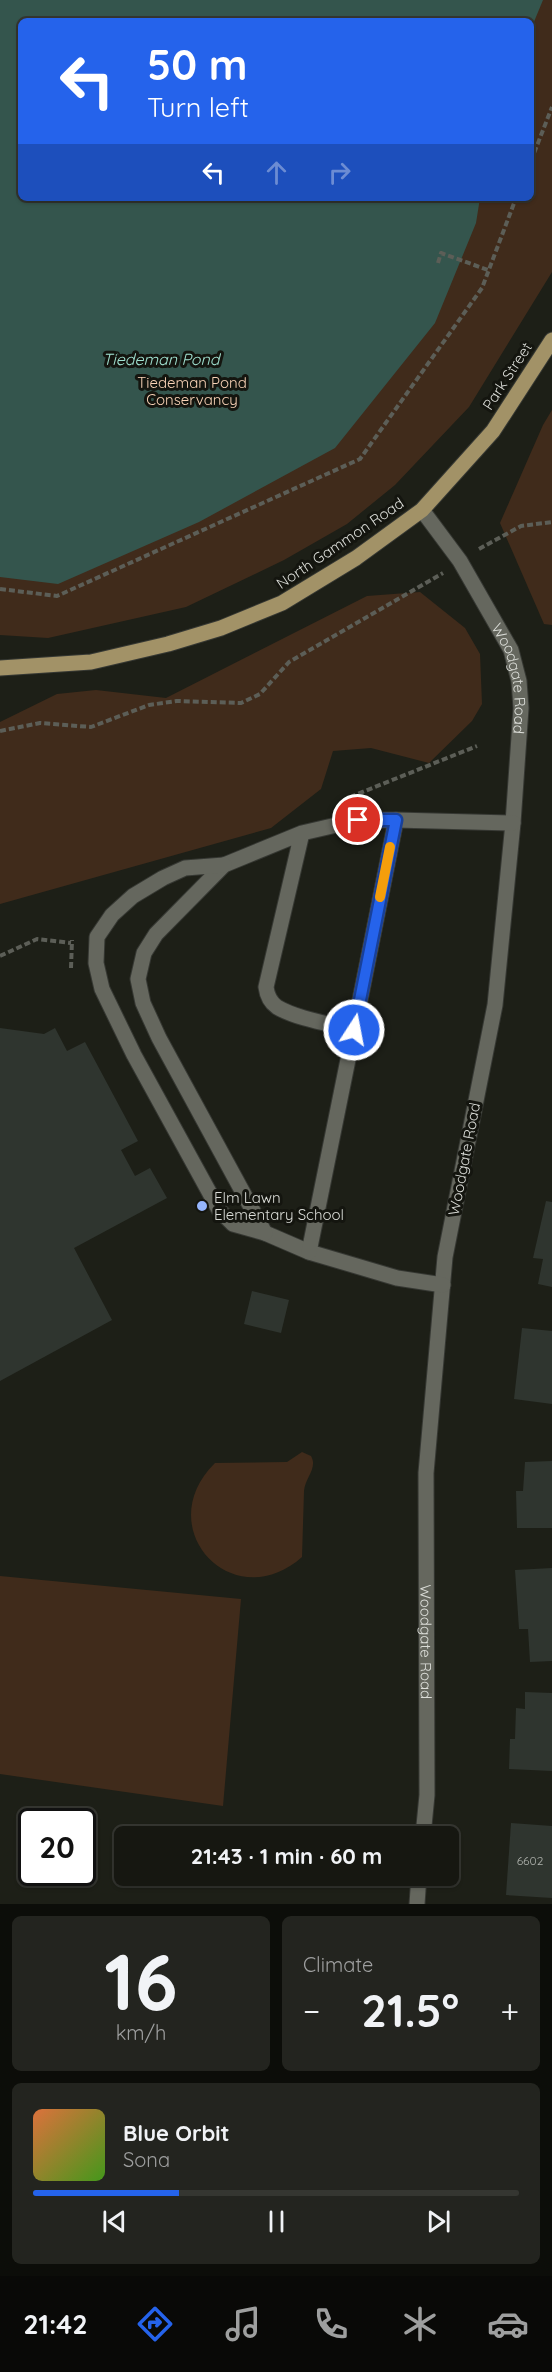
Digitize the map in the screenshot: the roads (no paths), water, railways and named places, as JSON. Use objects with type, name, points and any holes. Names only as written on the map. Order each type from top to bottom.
[{"type":"main road","name":"Park Street","points":[[493,431],[552,340]]},
{"type":"main road","name":"North Gammon Road","points":[[0,668],[91,662],[168,644],[221,628],[282,603],[356,558],[422,510],[493,431]]},
{"type":"street","name":"Woodgate Road","points":[[422,510],[460,561],[511,650],[519,681],[521,708],[513,823],[495,1005],[445,1257],[442,1285],[426,1473],[427,1795],[424,1826]]},
{"type":"street","points":[[442,1285],[397,1278],[309,1252],[265,1233],[233,1224],[219,1210],[130,1046],[102,989],[96,963],[98,937],[112,915],[133,896],[163,878],[185,868],[224,865],[302,832],[358,820],[513,823]]},
{"type":"street","points":[[309,1252],[396,820]]},
{"type":"street","points":[[302,832],[266,987],[268,997],[276,1006],[354,1030]]},
{"type":"street","points":[[224,865],[156,934],[144,953],[138,980],[143,1003],[159,1038],[265,1233]]},
{"type":"street","points":[[417,1904],[418,1886]]},
{"type":"water","name":"Tiedeman Pond","points":[[0,0],[543,0],[534,22],[534,18],[18,18],[18,201],[480,201],[476,223],[435,323],[335,448],[199,522],[58,584],[0,577]]},
{"type":"place","name":"Elm Lawn Elementary School","points":[[202,1206]]},
{"type":"park label","name":"Tiedeman Pond Conservancy","points":[[192,390]]}]
